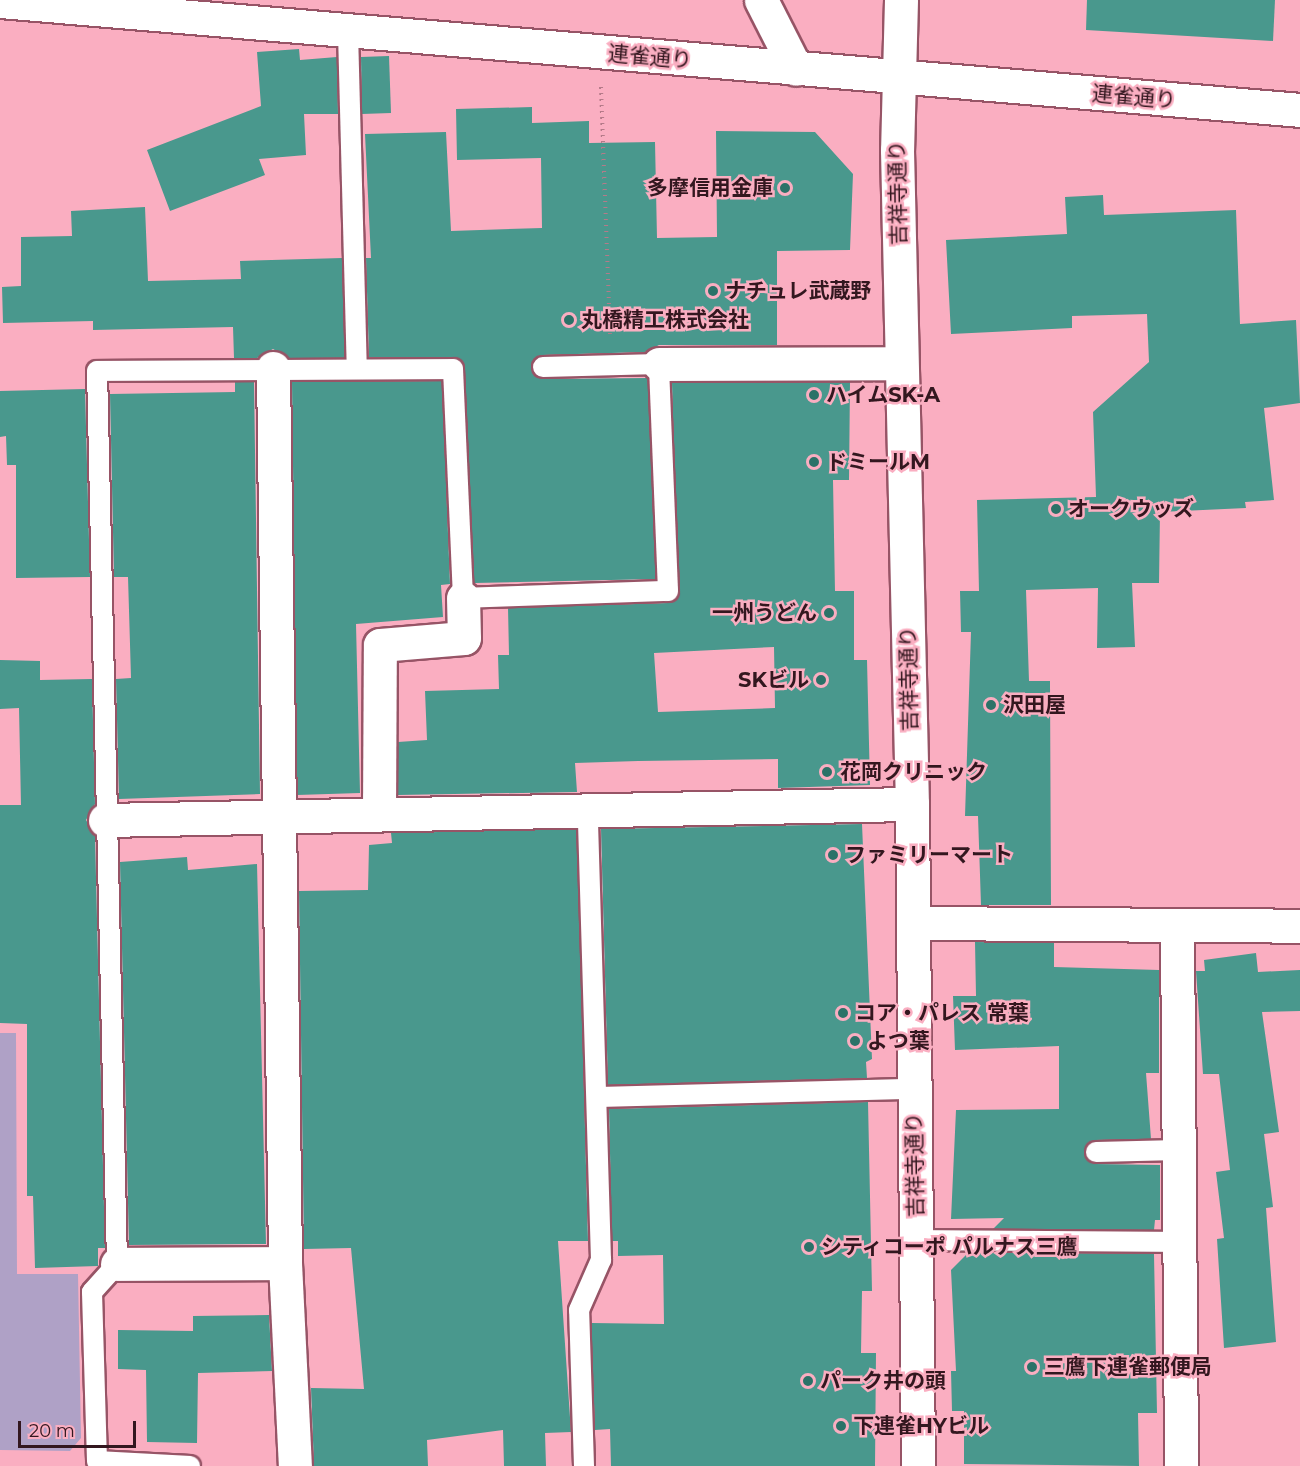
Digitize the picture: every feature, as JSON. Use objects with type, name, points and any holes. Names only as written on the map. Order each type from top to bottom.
[{"type":"street","points":[[761,0],[796,69]]},
{"type":"street","name":"吉祥寺通り","points":[[901,0],[898,76],[901,363],[912,804],[918,1466]]},
{"type":"street","name":"連雀通り","points":[[0,1],[348,32],[1300,110]]},
{"type":"street","points":[[659,364],[901,363]]},
{"type":"street","points":[[273,368],[277,817],[285,1263],[295,1466]]},
{"type":"street","points":[[379,813],[380,645],[464,638],[463,598]]},
{"type":"street","points":[[105,820],[912,804]]},
{"type":"street","points":[[913,923],[1177,927],[1300,926]]},
{"type":"street","points":[[1177,927],[1181,1466]]},
{"type":"street","points":[[117,1264],[285,1263]]},
{"type":"lane","points":[[348,32],[357,367]]},
{"type":"lane","points":[[190,1466],[96,1461],[92,1292],[117,1264],[105,820],[97,371],[357,367],[453,369],[463,598],[668,591],[659,364],[543,367]]},
{"type":"lane","points":[[584,1466],[579,1310],[601,1260],[599,1097],[588,809]]},
{"type":"lane","points":[[599,1097],[914,1089]]},
{"type":"lane","points":[[1096,1152],[1178,1150]]},
{"type":"lane","points":[[916,1240],[1179,1242]]},
{"type":"path","points":[[600,53],[611,364]]},
{"type":"shaded area","points":[[0,1033],[16,1033],[17,1274],[78,1274],[81,1438],[70,1451],[0,1450]]},
{"type":"building","points":[[1087,0],[1275,0],[1273,41],[1086,30]]},
{"type":"building","points":[[299,49],[300,60],[337,57],[338,114],[304,114],[306,155],[259,159],[265,175],[170,211],[147,150],[261,106],[257,52]]},
{"type":"building","points":[[389,56],[391,113],[362,114],[361,57]]},
{"type":"building","points":[[532,107],[532,123],[589,121],[589,143],[655,142],[657,238],[717,237],[716,131],[815,132],[853,174],[850,250],[777,251],[777,345],[659,345],[645,352],[543,355],[532,362],[533,374],[543,379],[648,378],[656,579],[474,583],[463,363],[453,357],[369,357],[366,258],[371,258],[365,134],[446,132],[451,231],[542,228],[541,158],[457,160],[456,109]]},
{"type":"building","points":[[1103,195],[1104,215],[1236,210],[1240,324],[1296,320],[1300,403],[1264,408],[1274,500],[1245,502],[1246,508],[1160,512],[1159,583],[1132,583],[1135,647],[1097,648],[1098,588],[1026,590],[1029,681],[1050,681],[1051,905],[981,905],[978,816],[965,816],[971,632],[961,632],[960,591],[979,591],[977,500],[1096,497],[1093,412],[1149,362],[1147,314],[1072,316],[1072,328],[951,334],[946,240],[1067,234],[1065,197]]},
{"type":"building","points":[[145,207],[148,281],[241,279],[240,261],[342,258],[345,358],[289,358],[273,349],[257,358],[234,358],[233,327],[93,330],[93,321],[3,323],[2,287],[21,286],[21,237],[72,236],[71,211]]},
{"type":"building","points":[[442,381],[450,584],[441,585],[443,617],[356,624],[360,793],[297,795],[292,382]]},
{"type":"building","points":[[235,382],[254,382],[260,794],[119,799],[116,679],[131,678],[128,577],[114,577],[110,394],[235,392]]},
{"type":"building","points":[[850,382],[849,480],[833,480],[835,591],[854,591],[854,660],[867,660],[870,785],[778,788],[778,759],[638,761],[575,763],[577,792],[398,795],[398,742],[427,740],[425,691],[499,689],[498,655],[509,655],[508,608],[668,603],[678,597],[672,383]],"holes":[[[774,647],[775,708],[658,712],[654,653]]]},
{"type":"building","points":[[85,389],[90,577],[16,578],[16,465],[7,465],[6,436],[0,437],[0,391]]},
{"type":"building","points":[[0,660],[40,661],[40,680],[92,679],[95,804],[86,820],[95,836],[105,1248],[98,1248],[98,1266],[35,1268],[33,1196],[27,1196],[27,1024],[0,1023],[0,805],[21,805],[19,708],[0,709]]},
{"type":"building","points":[[862,824],[872,1059],[866,1062],[867,1078],[608,1085],[601,829]]},
{"type":"building","points":[[577,829],[588,1241],[558,1241],[571,1432],[545,1433],[546,1466],[504,1466],[503,1430],[427,1440],[428,1466],[314,1466],[311,1388],[364,1389],[351,1248],[304,1249],[299,891],[368,890],[369,845],[392,843],[391,833]]},
{"type":"building","points":[[187,857],[188,870],[257,864],[266,1244],[129,1245],[120,862]]},
{"type":"building","points":[[975,942],[1054,943],[1054,967],[1159,970],[1159,1073],[1146,1073],[1151,1139],[1095,1140],[1084,1152],[1096,1164],[1160,1165],[1160,1220],[1155,1220],[1154,1230],[993,1229],[1004,1218],[951,1219],[956,1110],[1059,1109],[1059,1046],[955,1050],[953,996],[976,996]]},
{"type":"building","points":[[1256,953],[1258,972],[1300,970],[1300,1011],[1262,1012],[1279,1132],[1264,1134],[1273,1207],[1266,1208],[1276,1342],[1224,1348],[1217,1239],[1224,1238],[1216,1172],[1230,1170],[1219,1074],[1203,1074],[1196,971],[1205,971],[1204,960]]},
{"type":"building","points":[[868,1102],[872,1291],[862,1291],[861,1353],[876,1353],[875,1466],[611,1466],[610,1429],[595,1430],[591,1323],[664,1324],[663,1255],[618,1256],[618,1241],[612,1241],[609,1109]]},
{"type":"building","points":[[969,1252],[1154,1254],[1157,1413],[1138,1413],[1139,1466],[964,1464],[964,1411],[952,1411],[951,1371],[956,1371],[951,1270]]},
{"type":"building","points":[[269,1315],[272,1371],[198,1373],[197,1443],[147,1442],[146,1370],[118,1369],[118,1330],[193,1331],[193,1316]]},
{"type":"place","name":"多摩信用金庫","points":[[785,188]]},
{"type":"place","name":"ナチュレ武蔵野","points":[[713,291]]},
{"type":"place","name":"丸橋精工株式会社","points":[[569,320]]},
{"type":"place","name":"ハイムSK-A","points":[[814,395]]},
{"type":"place","name":"ドミールM","points":[[814,462]]},
{"type":"place","name":"オークウッズ","points":[[1056,509]]},
{"type":"place","name":"一州うどん","points":[[829,613]]},
{"type":"place","name":"SKビル","points":[[821,680]]},
{"type":"place","name":"沢田屋","points":[[991,705]]},
{"type":"place","name":"花岡クリニック","points":[[827,772]]},
{"type":"place","name":"ファミリーマート","points":[[833,855]]},
{"type":"place","name":"コア・パレス 常葉","points":[[843,1013]]},
{"type":"place","name":"よつ葉","points":[[855,1041]]},
{"type":"place","name":"シティコーポ パルナス三鷹","points":[[809,1247]]},
{"type":"place","name":"三鷹下連雀郵便局","points":[[1032,1367]]},
{"type":"place","name":"パーク井の頭","points":[[808,1381]]},
{"type":"place","name":"下連雀HYビル","points":[[841,1426]]}]
